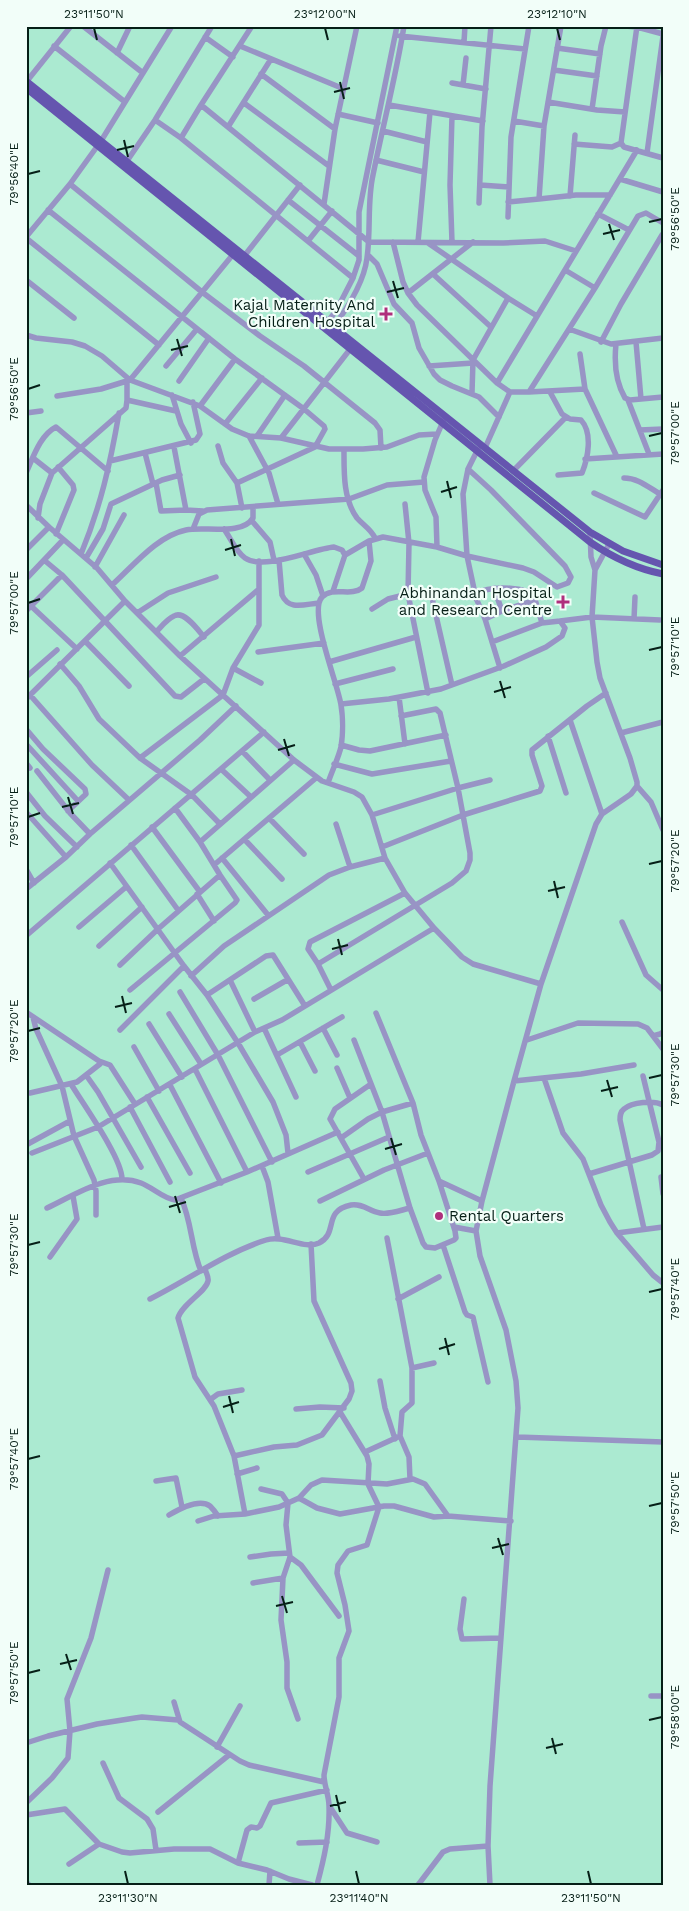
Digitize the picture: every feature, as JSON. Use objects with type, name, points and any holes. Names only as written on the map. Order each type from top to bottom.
[{"type":"main road","points":[[26,83],[236,251],[245,255],[351,348],[444,419]]},
{"type":"main road","points":[[99,143],[127,161],[329,327],[590,532],[623,551],[663,564]]},
{"type":"main road","points":[[481,448],[604,552],[643,569],[663,574]]},
{"type":"street","points":[[26,83],[71,26]]},
{"type":"street","points":[[83,26],[143,73]]},
{"type":"street","points":[[117,53],[130,26]]},
{"type":"street","points":[[159,346],[26,237],[70,184],[99,143],[172,26]]},
{"type":"street","points":[[127,161],[155,120],[212,26]]},
{"type":"street","points":[[181,138],[200,105],[252,26]]},
{"type":"street","points":[[324,204],[335,129],[357,26]]},
{"type":"street","points":[[329,327],[353,278],[359,256],[359,212],[397,26]]},
{"type":"street","points":[[329,327],[365,271],[369,242],[368,207],[404,26]]},
{"type":"street","points":[[464,42],[465,26]]},
{"type":"street","points":[[479,203],[483,121],[491,26]]},
{"type":"street","points":[[508,217],[514,121],[529,26]]},
{"type":"street","points":[[539,199],[544,126],[560,26]]},
{"type":"street","points":[[592,109],[596,76],[606,26]]},
{"type":"street","points":[[625,26],[637,27],[663,35],[660,78],[647,153]]},
{"type":"street","points":[[621,143],[637,27]]},
{"type":"street","points":[[396,36],[525,49]]},
{"type":"street","points":[[204,37],[233,57]]},
{"type":"street","points":[[54,46],[126,102]]},
{"type":"street","points":[[240,46],[344,89]]},
{"type":"street","points":[[557,48],[600,54]]},
{"type":"street","points":[[463,85],[466,58]]},
{"type":"street","points":[[228,127],[271,59]]},
{"type":"street","points":[[554,70],[596,76]]},
{"type":"street","points":[[261,74],[335,129]]},
{"type":"street","points":[[452,83],[486,89]]},
{"type":"street","points":[[548,102],[625,112]]},
{"type":"street","points":[[244,103],[329,166]]},
{"type":"street","points":[[200,105],[369,242],[545,241],[576,251]]},
{"type":"street","points":[[389,105],[483,121]]},
{"type":"street","points":[[418,242],[430,112]]},
{"type":"street","points":[[338,114],[378,123]]},
{"type":"street","points":[[452,116],[450,185],[452,242]]},
{"type":"street","points":[[155,120],[181,138],[353,278]]},
{"type":"street","points":[[514,121],[544,126]]},
{"type":"street","points":[[383,131],[427,142]]},
{"type":"street","points":[[570,196],[575,135]]},
{"type":"street","points":[[574,144],[612,147],[621,143]]},
{"type":"street","points":[[621,143],[624,147],[663,158]]},
{"type":"street","points":[[497,383],[637,150]]},
{"type":"street","points":[[376,160],[424,172]]},
{"type":"street","points":[[620,179],[663,192]]},
{"type":"street","points":[[70,184],[202,292],[375,423],[380,430],[381,448]]},
{"type":"street","points":[[480,184],[509,187]]},
{"type":"street","points":[[245,255],[300,185]]},
{"type":"street","points":[[508,202],[570,196],[610,195]]},
{"type":"street","points":[[288,200],[359,256]]},
{"type":"street","points":[[48,210],[235,359],[304,409],[324,426],[315,447],[237,483]]},
{"type":"street","points":[[308,240],[332,211]]},
{"type":"street","points":[[529,392],[638,216],[643,212],[663,223]]},
{"type":"street","points":[[598,214],[629,230]]},
{"type":"street","points":[[601,342],[663,235]]},
{"type":"street","points":[[393,242],[408,293],[417,305],[497,383],[510,392],[550,392],[584,389]]},
{"type":"street","points":[[408,293],[473,242]]},
{"type":"street","points":[[428,243],[537,316]]},
{"type":"street","points":[[57,396],[88,392],[129,381],[236,251]]},
{"type":"street","points":[[368,255],[377,264],[394,304],[412,323],[419,348],[429,366],[440,380],[472,393],[485,401],[499,417]]},
{"type":"street","points":[[565,270],[595,288]]},
{"type":"street","points":[[433,274],[491,327]]},
{"type":"street","points":[[26,280],[74,318]]},
{"type":"street","points":[[472,393],[473,361],[508,298]]},
{"type":"street","points":[[166,366],[197,329]]},
{"type":"street","points":[[569,329],[601,342],[616,344],[663,338]]},
{"type":"street","points":[[26,335],[72,342],[85,346],[102,356],[129,381],[193,402],[239,433],[249,436],[281,438],[315,447],[344,449],[387,448],[419,435],[437,434]]},
{"type":"street","points":[[178,381],[209,338]]},
{"type":"street","points":[[636,342],[641,399]]},
{"type":"street","points":[[616,344],[614,360],[616,373],[623,396],[628,400],[649,454]]},
{"type":"street","points":[[281,438],[351,348]]},
{"type":"street","points":[[580,354],[584,389],[617,457]]},
{"type":"street","points":[[200,406],[235,359]]},
{"type":"street","points":[[429,366],[473,361]]},
{"type":"street","points":[[225,424],[262,378]]},
{"type":"street","points":[[38,518],[40,504],[52,473],[126,408],[129,381]]},
{"type":"street","points":[[500,668],[485,619],[474,594],[467,556],[463,502],[468,469],[499,417],[510,392]]},
{"type":"street","points":[[550,392],[556,406],[566,418],[580,419],[586,425],[589,438],[583,471],[580,474],[558,475]]},
{"type":"street","points":[[172,395],[176,411],[191,443]]},
{"type":"street","points":[[257,436],[285,395]]},
{"type":"street","points":[[628,400],[663,397]]},
{"type":"street","points":[[128,400],[176,411]]},
{"type":"street","points":[[110,461],[191,443],[196,440],[200,434],[193,402]]},
{"type":"street","points":[[26,412],[40,411]]},
{"type":"street","points":[[83,556],[99,508],[119,413]]},
{"type":"street","points":[[513,471],[566,418]]},
{"type":"street","points":[[437,547],[436,517],[424,482],[437,434],[444,419]]},
{"type":"street","points":[[26,473],[47,434],[56,427],[108,470]]},
{"type":"street","points":[[640,430],[663,429]]},
{"type":"street","points":[[249,436],[273,484],[278,504]]},
{"type":"street","points":[[218,446],[224,463],[237,483],[242,508]]},
{"type":"street","points":[[174,447],[186,510]]},
{"type":"street","points":[[328,783],[341,745],[341,704],[324,644],[320,625],[319,603],[323,596],[332,592],[356,591],[362,588],[370,561],[372,540],[369,529],[355,515],[349,499],[344,480],[344,449]]},
{"type":"street","points":[[145,453],[155,483],[161,511],[186,510],[202,512],[349,499],[387,485],[424,482]]},
{"type":"street","points":[[585,459],[663,454]]},
{"type":"street","points":[[33,458],[52,473]]},
{"type":"street","points":[[56,534],[74,490],[74,485],[58,467]]},
{"type":"street","points":[[332,592],[345,555],[372,540],[383,537],[437,547],[529,570],[556,587],[568,583],[570,580],[569,573],[565,566],[468,469]]},
{"type":"street","points":[[83,556],[103,529],[111,504],[155,483],[180,474]]},
{"type":"street","points":[[594,493],[645,517],[662,492],[632,478],[624,478]]},
{"type":"street","points":[[405,504],[409,543],[408,594],[428,693]]},
{"type":"street","points":[[27,507],[95,567],[125,601],[180,656],[294,760],[316,778],[359,794],[372,815],[385,858],[404,893],[435,930],[462,957],[473,964],[542,984]]},
{"type":"street","points":[[253,507],[252,521],[270,542],[276,560],[284,600],[295,606],[319,603]]},
{"type":"street","points":[[193,529],[199,514],[202,512]]},
{"type":"street","points":[[95,567],[124,515]]},
{"type":"street","points":[[112,585],[162,541],[181,531],[224,529],[252,521]]},
{"type":"street","points":[[26,550],[49,527]]},
{"type":"street","points":[[224,529],[242,555],[250,560],[276,560],[334,546],[342,550],[345,555]]},
{"type":"street","points":[[590,532],[591,557],[596,570]]},
{"type":"street","points":[[26,579],[63,540]]},
{"type":"street","points":[[609,544],[596,570],[592,617],[597,662],[636,778],[637,786],[651,802],[663,830]]},
{"type":"street","points":[[304,554],[316,574],[323,596]]},
{"type":"street","points":[[44,560],[62,575],[106,620],[175,696],[181,697],[204,679]]},
{"type":"street","points":[[140,758],[223,695],[233,668],[259,625],[259,561]]},
{"type":"street","points":[[26,611],[62,575]]},
{"type":"street","points":[[137,613],[168,593],[216,577]]},
{"type":"street","points":[[474,594],[484,589],[494,588],[527,591],[532,594],[535,600],[542,623]]},
{"type":"street","points":[[494,588],[502,611]]},
{"type":"street","points":[[180,656],[259,590]]},
{"type":"street","points":[[372,609],[388,599],[408,594]]},
{"type":"street","points":[[634,619],[635,597]]},
{"type":"street","points":[[432,598],[452,685]]},
{"type":"street","points":[[485,619],[535,600]]},
{"type":"street","points":[[125,601],[28,697],[92,765],[129,800]]},
{"type":"street","points":[[31,606],[77,649]]},
{"type":"street","points":[[156,632],[173,616],[178,614],[183,616],[204,637]]},
{"type":"street","points":[[492,642],[542,623],[592,617],[660,620]]},
{"type":"street","points":[[341,704],[428,693],[500,668],[546,648],[559,639],[564,633],[565,628],[560,621]]},
{"type":"street","points":[[329,662],[416,637]]},
{"type":"street","points":[[86,641],[129,686]]},
{"type":"street","points":[[258,652],[324,644]]},
{"type":"street","points":[[26,677],[57,650]]},
{"type":"street","points":[[60,664],[81,688],[96,715],[140,758],[192,795],[220,824]]},
{"type":"street","points":[[233,668],[261,683]]},
{"type":"street","points":[[335,684],[393,669]]},
{"type":"street","points":[[382,847],[463,815],[540,792],[542,786],[532,750],[606,693]]},
{"type":"street","points":[[399,697],[405,744]]},
{"type":"street","points":[[26,889],[66,857],[90,834],[200,740],[236,706]]},
{"type":"street","points":[[318,964],[348,944],[452,883],[466,871],[470,860],[458,788],[446,735],[438,710],[426,710],[401,716]]},
{"type":"street","points":[[570,720],[602,814]]},
{"type":"street","points":[[621,733],[663,722]]},
{"type":"street","points":[[26,729],[43,749],[85,788],[86,794],[68,811]]},
{"type":"street","points":[[27,935],[264,732]]},
{"type":"street","points":[[341,745],[367,751],[446,735]]},
{"type":"street","points":[[548,736],[566,793]]},
{"type":"street","points":[[26,744],[78,801]]},
{"type":"street","points":[[242,751],[270,780]]},
{"type":"street","points":[[200,842],[294,760]]},
{"type":"street","points":[[334,764],[377,774],[451,760]]},
{"type":"street","points":[[221,769],[251,797]]},
{"type":"street","points":[[37,771],[68,811],[90,834]]},
{"type":"street","points":[[214,865],[316,778]]},
{"type":"street","points":[[372,815],[490,780]]},
{"type":"street","points":[[490,1885],[488,1846],[490,1786],[518,1408],[516,1381],[506,1330],[480,1256],[476,1231],[482,1201],[514,1081],[542,984],[596,824],[602,814],[632,794],[637,786]]},
{"type":"street","points":[[26,792],[45,816],[77,846]]},
{"type":"street","points":[[130,990],[176,954],[237,900],[200,842],[175,808]]},
{"type":"street","points":[[26,812],[66,857]]},
{"type":"street","points":[[269,818],[304,854]]},
{"type":"street","points":[[336,824],[350,867]]},
{"type":"street","points":[[152,827],[199,893],[214,921]]},
{"type":"street","points":[[245,840],[282,879]]},
{"type":"street","points":[[131,845],[178,910]]},
{"type":"street","points":[[222,858],[268,915]]},
{"type":"street","points":[[191,976],[214,953],[329,875],[350,867],[385,858]]},
{"type":"street","points":[[110,863],[191,976],[207,995],[238,1043],[273,1102],[286,1135],[288,1153]]},
{"type":"street","points":[[26,869],[34,883]]},
{"type":"street","points":[[120,965],[178,910],[220,875]]},
{"type":"street","points":[[80,927],[126,887]]},
{"type":"street","points":[[331,990],[308,949],[310,942],[404,893]]},
{"type":"street","points":[[99,946],[142,907]]},
{"type":"street","points":[[622,922],[646,975],[663,990]]},
{"type":"street","points":[[32,1153],[98,1127],[255,1032],[278,1023],[435,930]]},
{"type":"street","points":[[207,995],[269,955],[276,958],[287,980],[305,1006]]},
{"type":"street","points":[[120,1030],[184,966]]},
{"type":"street","points":[[230,980],[255,1032]]},
{"type":"street","points":[[254,999],[287,980]]},
{"type":"street","points":[[180,992],[218,1055],[272,1162]]},
{"type":"street","points":[[26,1012],[99,1061],[110,1065],[170,1182]]},
{"type":"street","points":[[169,1014],[201,1064]]},
{"type":"street","points":[[354,1040],[382,1112],[410,1208],[424,1246],[432,1248],[443,1245],[456,1238],[454,1228],[413,1103],[376,1014]]},
{"type":"street","points":[[33,1016],[36,1029],[62,1086],[74,1136],[95,1186],[96,1215]]},
{"type":"street","points":[[277,1055],[342,1017]]},
{"type":"street","points":[[527,1040],[549,1031],[578,1023],[638,1024],[647,1028],[662,1047]]},
{"type":"street","points":[[149,1024],[182,1077]]},
{"type":"street","points":[[264,1028],[296,1097]]},
{"type":"street","points":[[323,1028],[337,1054]]},
{"type":"street","points":[[653,1036],[663,1032]]},
{"type":"street","points":[[300,1042],[315,1071]]},
{"type":"street","points":[[134,1047],[159,1091]]},
{"type":"street","points":[[30,1093],[70,1084],[100,1064],[99,1061]]},
{"type":"street","points":[[514,1081],[581,1074],[634,1065]]},
{"type":"street","points":[[337,1068],[350,1098]]},
{"type":"street","points":[[195,1069],[247,1172]]},
{"type":"street","points":[[86,1075],[141,1167]]},
{"type":"street","points":[[589,1174],[652,1155],[658,1151],[659,1142],[643,1076]]},
{"type":"street","points":[[544,1078],[563,1133],[583,1159],[601,1205],[617,1233],[663,1283]]},
{"type":"street","points":[[70,1084],[98,1127],[120,1168],[122,1179]]},
{"type":"street","points":[[364,1179],[330,1119],[335,1109],[371,1084]]},
{"type":"street","points":[[170,1085],[221,1183]]},
{"type":"street","points":[[147,1097],[190,1172]]},
{"type":"street","points":[[644,1229],[620,1114],[627,1107],[648,1102],[656,1102],[663,1105]]},
{"type":"street","points":[[47,1208],[95,1186],[122,1179],[142,1183],[172,1200],[181,1198],[272,1162],[288,1153],[340,1135],[382,1112],[413,1103]]},
{"type":"street","points":[[26,1145],[70,1121]]},
{"type":"street","points":[[308,1172],[389,1137]]},
{"type":"street","points":[[320,1201],[364,1179],[428,1153]]},
{"type":"street","points":[[262,1166],[268,1182],[278,1238]]},
{"type":"street","points":[[661,1177],[663,1194]]},
{"type":"street","points":[[439,1181],[482,1201]]},
{"type":"street","points":[[50,1258],[78,1219],[73,1196]]},
{"type":"street","points":[[181,1198],[187,1213],[194,1252],[208,1277],[207,1285],[182,1309],[178,1318],[195,1377],[211,1399],[234,1456],[245,1514]]},
{"type":"street","points":[[150,1299],[203,1270],[266,1240],[278,1238],[311,1244],[323,1240],[332,1228],[332,1218],[348,1206],[358,1204],[381,1213],[410,1208]]},
{"type":"street","points":[[617,1233],[663,1227]]},
{"type":"street","points":[[454,1228],[476,1231]]},
{"type":"street","points":[[387,1238],[412,1368],[412,1403],[402,1412],[397,1438]]},
{"type":"street","points":[[234,1456],[274,1447],[297,1445],[319,1438],[342,1410],[352,1391],[351,1383],[314,1301],[311,1244]]},
{"type":"street","points":[[443,1245],[465,1312],[468,1316],[473,1317],[488,1382]]},
{"type":"street","points":[[398,1299],[440,1277]]},
{"type":"street","points":[[412,1368],[434,1363]]},
{"type":"street","points":[[380,1381],[385,1408],[397,1438],[408,1452],[410,1479]]},
{"type":"street","points":[[211,1399],[218,1394],[242,1390]]},
{"type":"street","points":[[296,1409],[320,1407],[342,1410]]},
{"type":"street","points":[[317,1885],[327,1842],[330,1806],[324,1782],[339,1697],[339,1658],[349,1631],[337,1569],[348,1551],[367,1545],[379,1507],[368,1482],[368,1460],[365,1452],[342,1410]]},
{"type":"street","points":[[517,1437],[663,1442]]},
{"type":"street","points":[[365,1452],[397,1438]]},
{"type":"street","points":[[237,1474],[257,1468]]},
{"type":"street","points":[[156,1481],[176,1478],[182,1507]]},
{"type":"street","points":[[198,1521],[218,1516],[272,1509],[299,1498],[311,1485],[319,1480],[391,1484],[410,1479],[426,1484],[448,1516]]},
{"type":"street","points":[[261,1489],[278,1492],[284,1496],[288,1503],[286,1525],[290,1555],[283,1578],[281,1620],[287,1662],[286,1684],[298,1720]]},
{"type":"street","points":[[299,1498],[317,1508],[340,1514],[394,1506],[432,1517],[448,1516],[511,1521]]},
{"type":"street","points":[[169,1515],[187,1505],[208,1505],[218,1516]]},
{"type":"street","points":[[250,1557],[267,1554],[290,1555],[301,1565],[339,1616]]},
{"type":"street","points":[[26,1803],[66,1763],[69,1752],[70,1731],[67,1699],[91,1638],[108,1570]]},
{"type":"street","points":[[253,1582],[283,1578]]},
{"type":"street","points":[[464,1599],[460,1629],[462,1639],[501,1638]]},
{"type":"street","points":[[651,1696],[663,1696]]},
{"type":"street","points":[[174,1702],[178,1720]]},
{"type":"street","points":[[217,1747],[240,1706]]},
{"type":"street","points":[[26,1743],[70,1731],[142,1717],[178,1720],[229,1755],[249,1765],[324,1782]]},
{"type":"street","points":[[158,1812],[229,1755]]},
{"type":"street","points":[[103,1763],[119,1798],[150,1823],[156,1850]]},
{"type":"street","points":[[238,1863],[247,1830],[251,1827],[257,1828],[260,1826],[270,1803],[326,1790]]},
{"type":"street","points":[[330,1806],[348,1833],[377,1842]]},
{"type":"street","points":[[26,1815],[65,1809],[99,1844],[122,1852],[210,1849],[218,1851],[238,1863],[312,1885]]},
{"type":"street","points":[[299,1843],[327,1842]]},
{"type":"street","points":[[69,1864],[99,1844]]},
{"type":"street","points":[[418,1885],[444,1852],[488,1846]]},
{"type":"street","points":[[269,1885],[270,1871]]},
{"type":"place","name":"Kajal Maternity And Children Hospital","points":[[386,314]]},
{"type":"place","name":"Abhinandan Hospital and Research Centre","points":[[563,602]]},
{"type":"place","name":"Rental Quarters","points":[[439,1216]]}]
